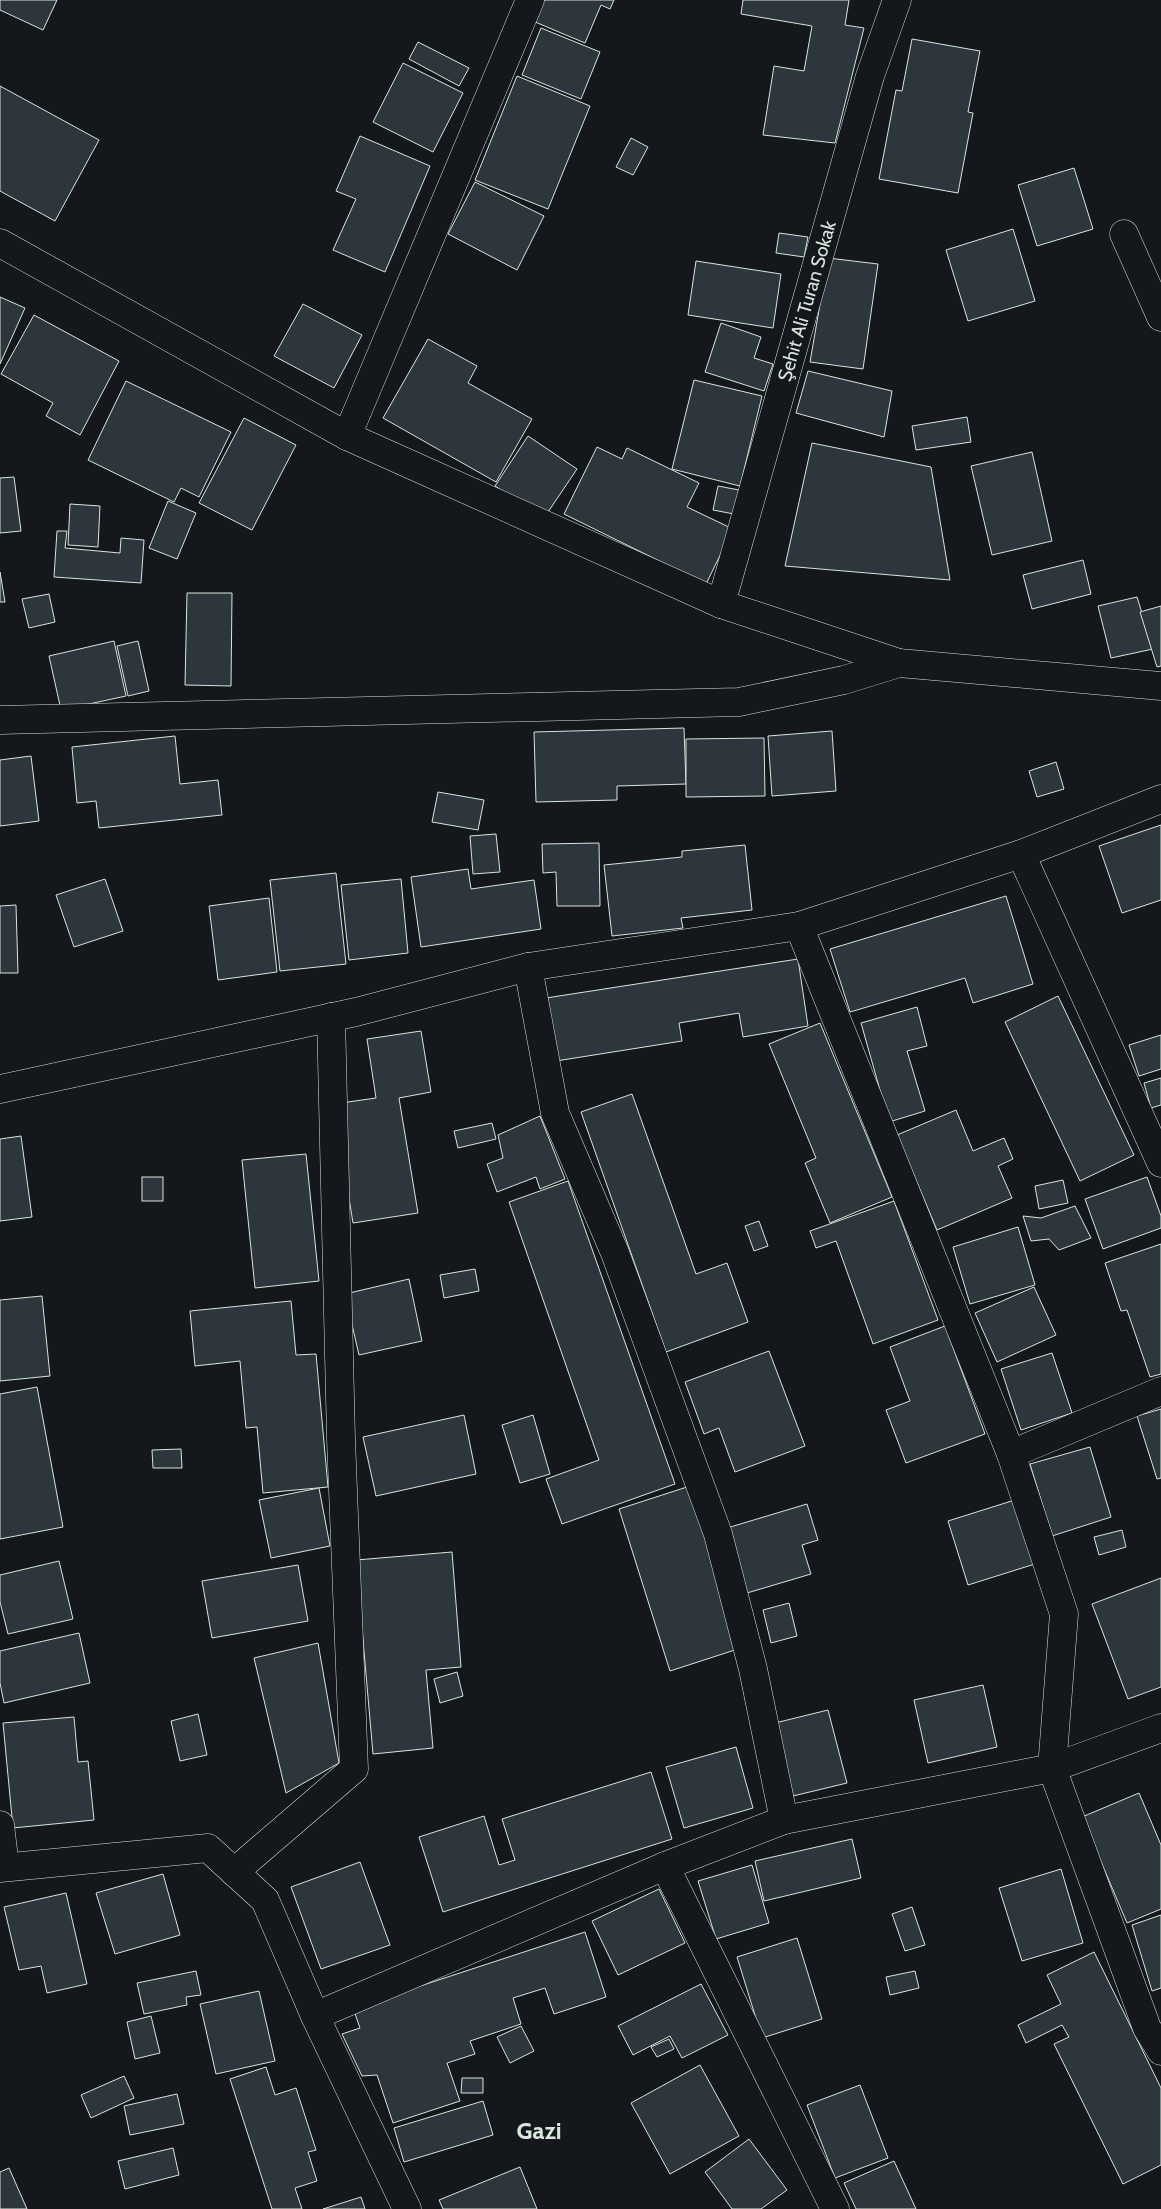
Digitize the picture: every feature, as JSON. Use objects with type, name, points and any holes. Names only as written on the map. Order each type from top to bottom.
[{"type":"street","points":[[347,436],[530,0]]},
{"type":"street","name":"Şehit Ali Turan Sokak","points":[[721,604],[870,76],[897,0]]},
{"type":"street","points":[[1124,234],[1161,317]]},
{"type":"street","points":[[0,243],[347,436],[721,604],[899,663],[1161,686]]},
{"type":"street","points":[[0,720],[739,702],[844,680],[899,663]]},
{"type":"street","points":[[0,1089],[331,1018],[528,967],[799,926],[1021,854],[1161,799]]},
{"type":"street","points":[[1021,854],[1161,1164]]},
{"type":"street","points":[[799,926],[1011,1454],[1064,1614],[1052,1768],[1147,2028],[1161,2051]]},
{"type":"street","points":[[528,967],[555,1113],[615,1252],[718,1534],[753,1669],[784,1820]]},
{"type":"street","points":[[234,1872],[354,1769],[342,1439],[331,1018]]},
{"type":"street","points":[[1011,1454],[1161,1391]]},
{"type":"street","points":[[316,2016],[666,1866],[784,1820],[1052,1768],[1161,1728]]},
{"type":"street","points":[[0,1825],[2,1868],[208,1848],[265,1900],[316,2016],[407,2209]]},
{"type":"street","points":[[666,1866],[835,2209]]},
{"type":"building","points":[[0,0],[57,0],[43,30],[0,10]]},
{"type":"building","points":[[536,0],[614,0],[610,9],[601,5],[585,43],[528,19]]},
{"type":"building","points":[[743,0],[849,0],[845,25],[864,28],[835,143],[763,135],[774,66],[804,71],[812,26],[741,14]]},
{"type":"building","points":[[541,28],[600,52],[581,99],[522,75]]},
{"type":"building","points":[[912,39],[980,51],[968,112],[973,113],[958,193],[879,179],[896,90],[902,91]]},
{"type":"building","points":[[418,42],[469,68],[459,86],[409,59]]},
{"type":"building","points":[[403,63],[463,93],[433,152],[373,122]]},
{"type":"building","points":[[517,76],[590,106],[548,209],[475,180]]},
{"type":"building","points":[[0,86],[99,140],[55,221],[0,191]]},
{"type":"building","points":[[360,136],[430,166],[385,272],[333,250],[356,199],[336,191]]},
{"type":"building","points":[[631,138],[648,147],[633,175],[616,167]]},
{"type":"building","points":[[1074,168],[1093,229],[1037,246],[1018,185]]},
{"type":"building","points":[[475,182],[544,216],[517,270],[448,234]]},
{"type":"building","points":[[1013,229],[1035,301],[968,321],[946,250]]},
{"type":"building","points":[[779,233],[808,237],[804,257],[776,253]]},
{"type":"building","points":[[828,258],[878,264],[863,369],[810,362]]},
{"type":"building","points":[[696,261],[781,274],[773,328],[688,315]]},
{"type":"building","points":[[0,297],[25,308],[0,364]]},
{"type":"building","points":[[303,304],[362,335],[334,388],[274,356]]},
{"type":"building","points":[[34,315],[119,361],[80,435],[46,416],[53,403],[1,374]]},
{"type":"building","points":[[721,323],[761,337],[754,358],[773,364],[764,391],[705,372]]},
{"type":"building","points":[[428,339],[477,366],[468,383],[532,419],[496,482],[383,418]]},
{"type":"building","points":[[808,371],[892,391],[884,437],[796,413]]},
{"type":"building","points":[[694,380],[762,396],[740,486],[672,469]]},
{"type":"building","points":[[126,381],[231,432],[199,497],[181,488],[174,502],[88,460]]},
{"type":"building","points":[[967,417],[971,442],[916,450],[912,426]]},
{"type":"building","points":[[244,418],[296,445],[252,530],[199,503]]},
{"type":"building","points":[[528,436],[577,469],[544,518],[495,486]]},
{"type":"building","points":[[812,443],[931,467],[950,580],[785,566]]},
{"type":"building","points":[[597,447],[622,459],[627,448],[699,483],[687,507],[733,529],[706,584],[564,514]]},
{"type":"building","points":[[1032,452],[1052,541],[992,555],[971,466]]},
{"type":"building","points":[[14,477],[21,531],[0,533],[0,478]]},
{"type":"building","points":[[718,486],[739,490],[734,514],[713,510]]},
{"type":"building","points":[[168,501],[196,513],[177,559],[149,548]]},
{"type":"building","points":[[70,504],[100,506],[98,547],[68,545]]},
{"type":"building","points":[[57,531],[67,531],[65,548],[120,553],[121,538],[144,540],[141,583],[54,577]]},
{"type":"building","points":[[1083,560],[1091,594],[1032,609],[1023,575]]},
{"type":"building","points":[[0,572],[5,602],[0,602]]},
{"type":"building","points":[[187,593],[232,593],[231,686],[185,685]]},
{"type":"building","points":[[49,594],[55,622],[29,628],[22,599]]},
{"type":"building","points":[[1137,597],[1153,649],[1111,658],[1098,606]]},
{"type":"building","points":[[1161,606],[1161,666],[1157,667],[1140,612]]},
{"type":"building","points":[[114,641],[126,696],[61,710],[49,656]]},
{"type":"building","points":[[138,641],[149,691],[128,696],[117,646]]},
{"type":"building","points":[[684,728],[686,784],[617,786],[617,800],[536,802],[534,732]]},
{"type":"building","points":[[832,731],[836,791],[772,796],[768,736]]},
{"type":"building","points":[[175,736],[180,784],[218,780],[222,815],[99,828],[96,801],[77,803],[72,747]]},
{"type":"building","points":[[764,738],[765,796],[686,797],[686,739]]},
{"type":"building","points":[[31,756],[39,821],[0,826],[0,760]]},
{"type":"building","points":[[1056,762],[1064,789],[1037,797],[1029,771]]},
{"type":"building","points":[[438,792],[484,800],[478,830],[432,822]]},
{"type":"building","points":[[1161,825],[1161,900],[1122,913],[1099,846]]},
{"type":"building","points":[[496,834],[500,872],[473,874],[470,836]]},
{"type":"building","points":[[599,843],[600,906],[557,906],[556,872],[543,873],[542,844]]},
{"type":"building","points":[[745,845],[752,910],[681,918],[683,928],[612,936],[604,865],[682,857],[682,851]]},
{"type":"building","points":[[468,869],[471,889],[534,880],[541,929],[421,947],[411,877]]},
{"type":"building","points":[[336,873],[346,964],[280,971],[270,880]]},
{"type":"building","points":[[105,879],[123,931],[74,947],[56,895]]},
{"type":"building","points":[[401,879],[408,953],[349,960],[341,885]]},
{"type":"building","points":[[1006,896],[1033,984],[973,1003],[965,978],[850,1012],[830,949]]},
{"type":"building","points":[[269,898],[277,972],[218,980],[209,906]]},
{"type":"building","points":[[16,905],[18,973],[0,973],[0,906]]},
{"type":"building","points":[[798,959],[808,1026],[743,1037],[739,1013],[679,1023],[682,1041],[556,1061],[546,998]]},
{"type":"building","points":[[1058,996],[1134,1155],[1080,1181],[1005,1022]]},
{"type":"building","points":[[917,1007],[927,1046],[907,1051],[925,1111],[889,1122],[861,1023]]},
{"type":"building","points":[[820,1023],[892,1197],[830,1223],[805,1163],[816,1158],[769,1044]]},
{"type":"building","points":[[421,1031],[431,1092],[399,1098],[418,1213],[353,1223],[334,1104],[376,1098],[367,1039]]},
{"type":"building","points":[[1161,1035],[1161,1069],[1139,1076],[1129,1045]]},
{"type":"building","points":[[1161,1078],[1161,1105],[1151,1108],[1144,1083]]},
{"type":"building","points":[[632,1094],[696,1274],[727,1263],[748,1322],[666,1352],[581,1112]]},
{"type":"building","points":[[956,1110],[973,1151],[1004,1138],[1013,1159],[998,1166],[1012,1198],[937,1230],[897,1135]]},
{"type":"building","points":[[540,1116],[565,1179],[540,1189],[536,1177],[497,1192],[487,1164],[503,1158],[498,1135]]},
{"type":"building","points":[[492,1123],[496,1139],[458,1148],[454,1131]]},
{"type":"building","points":[[21,1136],[32,1217],[0,1221],[0,1139]]},
{"type":"building","points":[[306,1154],[319,1281],[255,1288],[242,1160]]},
{"type":"building","points":[[142,1177],[163,1177],[163,1201],[142,1201]]},
{"type":"building","points":[[1147,1177],[1161,1216],[1161,1228],[1103,1249],[1085,1199]]},
{"type":"building","points":[[1063,1180],[1068,1203],[1039,1209],[1035,1186]]},
{"type":"building","points":[[568,1181],[675,1484],[562,1524],[546,1479],[599,1460],[509,1202]]},
{"type":"building","points":[[894,1201],[938,1320],[873,1344],[836,1241],[816,1248],[810,1231]]},
{"type":"building","points":[[1075,1206],[1091,1238],[1059,1250],[1049,1239],[1031,1241],[1023,1216],[1041,1218]]},
{"type":"building","points":[[759,1221],[768,1246],[754,1251],[745,1226]]},
{"type":"building","points":[[1018,1227],[1035,1285],[970,1304],[953,1247]]},
{"type":"building","points":[[1161,1244],[1161,1374],[1150,1377],[1127,1310],[1121,1311],[1105,1263]]},
{"type":"building","points":[[475,1269],[479,1291],[444,1298],[440,1275]]},
{"type":"building","points":[[409,1279],[422,1341],[359,1355],[345,1294]]},
{"type":"building","points":[[1034,1287],[1056,1335],[997,1362],[975,1313]]},
{"type":"building","points":[[42,1296],[50,1376],[0,1381],[0,1300]]},
{"type":"building","points":[[291,1301],[296,1355],[316,1354],[328,1487],[263,1493],[257,1427],[246,1428],[240,1361],[195,1366],[190,1311]]},
{"type":"building","points":[[945,1326],[985,1434],[906,1463],[886,1410],[910,1401],[890,1347]]},
{"type":"building","points":[[769,1351],[805,1446],[735,1472],[719,1428],[704,1434],[685,1382]]},
{"type":"building","points":[[1052,1353],[1072,1413],[1021,1430],[1001,1369]]},
{"type":"building","points":[[37,1387],[63,1527],[0,1539],[0,1394]]},
{"type":"building","points":[[1161,1409],[1161,1478],[1157,1479],[1137,1416]]},
{"type":"building","points":[[464,1415],[476,1474],[376,1496],[363,1437]]},
{"type":"building","points":[[533,1415],[550,1474],[520,1483],[502,1425]]},
{"type":"building","points":[[1090,1447],[1111,1517],[1052,1536],[1030,1464]]},
{"type":"building","points":[[181,1449],[182,1468],[153,1468],[152,1450]]},
{"type":"building","points":[[690,1486],[741,1648],[670,1671],[619,1509]]},
{"type":"building","points":[[319,1488],[330,1546],[271,1558],[259,1500]]},
{"type":"building","points":[[1018,1499],[1038,1563],[968,1585],[948,1521]]},
{"type":"building","points":[[807,1504],[818,1540],[802,1545],[811,1574],[747,1593],[727,1528]]},
{"type":"building","points":[[1122,1530],[1126,1547],[1099,1555],[1094,1537]]},
{"type":"building","points":[[452,1552],[461,1667],[426,1670],[433,1748],[373,1754],[356,1560]]},
{"type":"building","points":[[59,1561],[73,1619],[8,1634],[0,1602],[0,1575]]},
{"type":"building","points":[[298,1565],[308,1621],[212,1638],[202,1581]]},
{"type":"building","points":[[1161,1578],[1161,1687],[1128,1699],[1092,1604]]},
{"type":"building","points":[[789,1603],[797,1636],[771,1643],[763,1610]]},
{"type":"building","points":[[79,1633],[90,1683],[4,1703],[0,1683],[0,1651]]},
{"type":"building","points":[[318,1643],[339,1763],[286,1793],[254,1658]]},
{"type":"building","points":[[457,1672],[463,1696],[440,1703],[434,1679]]},
{"type":"building","points":[[983,1685],[997,1747],[928,1763],[914,1700]]},
{"type":"building","points":[[828,1710],[847,1783],[793,1796],[775,1723]]},
{"type":"building","points":[[198,1714],[207,1755],[180,1761],[171,1721]]},
{"type":"building","points":[[74,1717],[78,1762],[88,1761],[94,1820],[13,1828],[3,1723]]},
{"type":"building","points":[[736,1747],[753,1808],[684,1828],[666,1767]]},
{"type":"building","points":[[651,1772],[672,1839],[443,1912],[419,1837],[484,1816],[499,1865],[515,1860],[502,1819]]},
{"type":"building","points":[[1139,1793],[1161,1845],[1161,1909],[1127,1923],[1082,1817]]},
{"type":"building","points":[[852,1839],[861,1878],[764,1901],[755,1861]]},
{"type":"building","points":[[360,1862],[390,1945],[321,1969],[291,1887]]},
{"type":"building","points":[[752,1865],[769,1923],[716,1939],[698,1881]]},
{"type":"building","points":[[1061,1869],[1083,1943],[1022,1961],[999,1888]]},
{"type":"building","points":[[163,1874],[180,1935],[115,1954],[96,1893]]},
{"type":"building","points":[[659,1889],[685,1943],[618,1975],[592,1921]]},
{"type":"building","points":[[66,1893],[87,1984],[47,1993],[41,1966],[19,1970],[4,1907]]},
{"type":"building","points":[[912,1907],[925,1945],[905,1951],[892,1914]]},
{"type":"building","points":[[1161,1915],[1161,1988],[1152,1991],[1132,1925]]},
{"type":"building","points":[[585,1932],[606,1997],[554,2014],[545,1988],[513,1998],[521,2024],[470,2041],[475,2054],[447,2063],[460,2101],[393,2123],[377,2075],[362,2076],[342,2034],[360,2028],[353,2008]]},
{"type":"building","points":[[797,1938],[822,2019],[762,2038],[737,1957]]},
{"type":"building","points":[[1094,1952],[1161,2088],[1161,2165],[1123,2184],[1054,2044],[1069,2037],[1062,2025],[1026,2043],[1018,2025],[1061,2004],[1047,1975]]},
{"type":"building","points":[[196,1971],[201,1995],[186,1997],[187,2005],[144,2014],[137,1983]]},
{"type":"building","points":[[915,1971],[919,1988],[890,1995],[886,1977]]},
{"type":"building","points":[[701,1984],[728,2035],[682,2058],[670,2036],[633,2055],[618,2026]]},
{"type":"building","points":[[259,1991],[275,2061],[216,2074],[200,2004]]},
{"type":"building","points":[[151,2016],[160,2053],[135,2059],[127,2022]]},
{"type":"building","points":[[521,2026],[534,2051],[510,2063],[497,2037]]},
{"type":"building","points":[[669,2039],[674,2049],[657,2057],[651,2047]]},
{"type":"building","points":[[700,2065],[739,2136],[670,2174],[631,2103]]},
{"type":"building","points":[[266,2067],[275,2095],[296,2088],[316,2150],[308,2152],[317,2181],[295,2188],[302,2209],[272,2209],[230,2079]]},
{"type":"building","points":[[124,2076],[134,2098],[91,2118],[81,2095]]},
{"type":"building","points":[[462,2078],[483,2078],[483,2093],[461,2093]]},
{"type":"building","points":[[860,2085],[888,2158],[835,2178],[807,2105]]},
{"type":"building","points":[[177,2094],[184,2124],[130,2135],[124,2106]]},
{"type":"building","points":[[483,2101],[493,2135],[404,2162],[394,2128]]},
{"type":"building","points":[[749,2139],[787,2190],[761,2209],[732,2209],[705,2172]]},
{"type":"building","points":[[173,2148],[179,2175],[125,2189],[118,2161]]},
{"type":"building","points":[[894,2161],[916,2209],[856,2209],[844,2183]]},
{"type":"building","points":[[520,2167],[537,2209],[443,2209],[439,2200]]},
{"type":"building","points":[[9,2168],[27,2209],[0,2209],[0,2172]]},
{"type":"building","points":[[361,2197],[365,2209],[323,2209]]},
{"type":"district","name":"Gazi","points":[[539,2130]]}]
